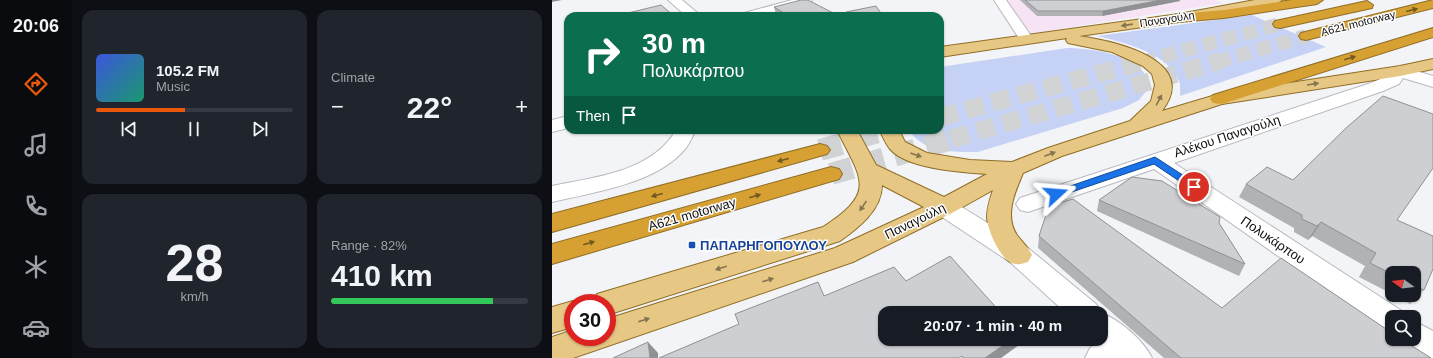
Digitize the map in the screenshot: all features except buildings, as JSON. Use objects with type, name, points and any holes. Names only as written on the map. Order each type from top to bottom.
[{"type":"highway","points":[[1179,18],[1239,12],[1317,0]]},
{"type":"highway","name":"A621 motorway","points":[[1280,24],[1377,3]]},
{"type":"highway","name":"A621 motorway","points":[[1306,36],[1433,4]]},
{"type":"highway","points":[[1219,99],[1433,32]]},
{"type":"highway","name":"A621 motorway","points":[[552,223],[820,150]]},
{"type":"highway","name":"A621 motorway","points":[[552,254],[831,174]]},
{"type":"main road","name":"Παναγούλη","points":[[944,51],[1179,18],[1276,0]]},
{"type":"main road","points":[[1027,40],[1090,42],[1123,50],[1147,61],[1162,78],[1164,88],[1162,98],[1157,106],[1133,128]]},
{"type":"main road","points":[[1400,71],[1433,64]]},
{"type":"main road","name":"Παναγούλη","points":[[616,330],[844,255],[944,207],[1014,169],[1055,152],[1219,99],[1400,71]]},
{"type":"main road","points":[[616,300],[831,234],[857,214],[865,204],[870,194],[871,181],[849,134]]},
{"type":"main road","points":[[891,134],[897,145],[916,155],[957,165],[1014,169],[1003,196],[1000,218],[1005,238],[1019,255]]},
{"type":"main road","points":[[867,170],[944,207]]},
{"type":"main road","points":[[552,320],[564,317]]},
{"type":"main road","points":[[552,351],[567,346]]},
{"type":"street","points":[[674,0],[689,12]]},
{"type":"street","points":[[763,12],[806,0]]},
{"type":"street","points":[[1000,0],[1027,40]]},
{"type":"street","points":[[1400,71],[1433,82]]},
{"type":"street","name":"Αλέκου Παναγούλη","points":[[1028,204],[1155,160],[1377,87],[1393,80],[1400,71]]},
{"type":"street","points":[[552,126],[564,123]]},
{"type":"street","points":[[552,194],[645,169],[673,150],[684,138],[685,134]]},
{"type":"street","name":"Πολυκάρπου","points":[[1155,160],[1385,315]]},
{"type":"street","points":[[944,207],[1019,255],[1078,306]]},
{"type":"street","points":[[1421,340],[1433,348]]},
{"type":"shaded area","points":[[1001,0],[1214,0],[1224,3],[1027,34]]},
{"type":"shaded area","points":[[1252,15],[1326,47],[1180,96],[1179,81],[1173,71],[1165,63],[1144,50],[1097,36]]},
{"type":"shaded area","points":[[1067,48],[1087,49],[1111,54],[1133,63],[1141,69],[1146,77],[1147,90],[1139,100],[1123,108],[978,152],[940,150],[922,143],[912,134],[944,134],[944,66]]},
{"type":"tunnel","points":[[1142,62],[1280,24]]},
{"type":"tunnel","points":[[1217,62],[1306,36]]},
{"type":"tunnel","points":[[944,116],[1145,61]]},
{"type":"tunnel","points":[[951,139],[1220,61]]},
{"type":"tunnel","points":[[860,139],[879,134]]},
{"type":"tunnel","points":[[820,150],[864,138]]},
{"type":"tunnel","points":[[831,174],[955,138]]},
{"type":"place","name":"ΠΑΠΑΡΗΓΟΠΟΥΛΟΥ","points":[[692,245]]},
{"type":"route","points":[[1056,194],[1155,160],[1194,187]]}]
